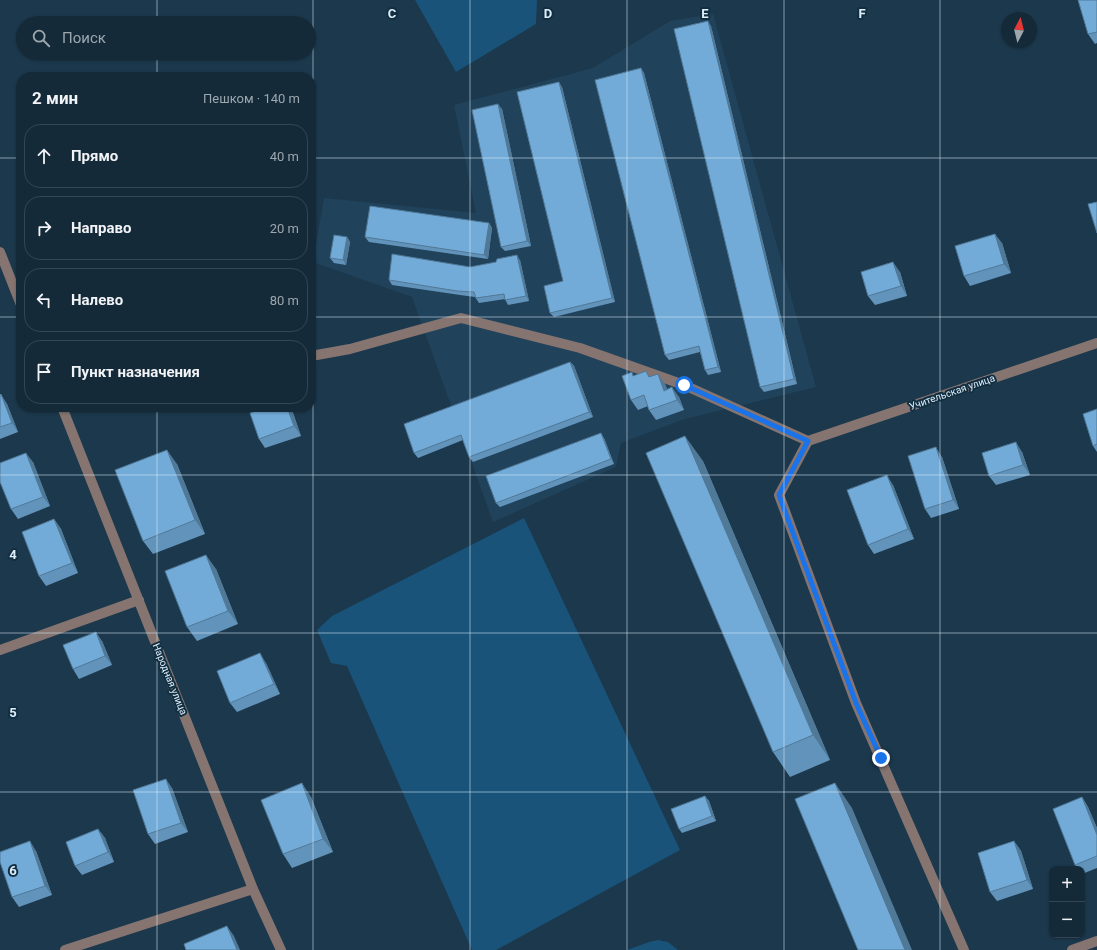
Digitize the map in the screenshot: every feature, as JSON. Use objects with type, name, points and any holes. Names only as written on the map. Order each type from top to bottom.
[{"type":"street","points":[[0,252],[16,292]]},
{"type":"street","points":[[316,355],[350,349],[462,318],[580,348],[684,385],[808,441],[779,495],[856,703],[964,950]]},
{"type":"street","name":"Учительская улица","points":[[808,441],[1097,343]]},
{"type":"street","name":"Народная улица","points":[[64,412],[254,888],[281,950]]},
{"type":"street","points":[[0,650],[138,600]]},
{"type":"street","points":[[65,950],[254,888]]},
{"type":"street","points":[[1072,950],[1097,941]]},
{"type":"shaded area","points":[[415,0],[537,0],[536,24],[456,72]]},
{"type":"shaded area","points":[[713,14],[816,387],[685,419],[621,443],[616,467],[493,522],[412,297],[316,263],[316,245],[324,198],[476,213],[454,105],[593,68],[670,21]]},
{"type":"shaded area","points":[[524,518],[680,850],[496,950],[472,950],[347,666],[331,663],[317,630],[332,616]]},
{"type":"shaded area","points":[[658,940],[668,942],[678,950],[627,950],[649,942]]},
{"type":"building","points":[[1078,0],[1097,0],[1097,32],[1088,34]]},
{"type":"building","points":[[708,21],[794,379],[760,387],[674,29]]},
{"type":"building","points":[[641,68],[718,367],[705,370],[699,346],[665,355],[595,80]]},
{"type":"building","points":[[559,82],[612,298],[550,313],[544,286],[563,281],[517,92]]},
{"type":"building","points":[[498,104],[527,241],[501,247],[472,110]]},
{"type":"building","points":[[1097,202],[1097,233],[1088,204]]},
{"type":"building","points":[[370,206],[489,223],[484,255],[365,237]]},
{"type":"building","points":[[995,234],[1004,264],[964,276],[955,246]]},
{"type":"building","points":[[334,235],[347,237],[343,260],[330,258]]},
{"type":"building","points":[[392,254],[470,267],[496,262],[497,259],[517,255],[526,296],[505,300],[504,294],[476,298],[474,292],[457,291],[389,280]]},
{"type":"building","points":[[893,262],[901,286],[868,296],[861,272]]},
{"type":"building","points":[[570,362],[589,412],[469,457],[461,435],[414,453],[404,424]]},
{"type":"building","points":[[646,371],[649,377],[658,374],[664,391],[672,387],[677,400],[649,410],[644,395],[631,400],[622,376],[632,372],[633,376]]},
{"type":"building","points":[[1,394],[12,423],[0,427],[0,395]]},
{"type":"building","points":[[1097,409],[1097,444],[1093,446],[1083,414]]},
{"type":"building","points":[[289,412],[294,426],[259,439],[250,413]]},
{"type":"building","points":[[601,433],[611,459],[496,503],[486,476]]},
{"type":"building","points":[[685,436],[813,735],[773,752],[646,453]]},
{"type":"building","points":[[1016,442],[1023,465],[989,476],[982,453]]},
{"type":"building","points":[[936,447],[953,500],[925,509],[908,456]]},
{"type":"building","points":[[167,450],[195,520],[143,541],[115,470]]},
{"type":"building","points":[[26,453],[43,497],[11,509],[0,482],[0,463]]},
{"type":"building","points":[[887,475],[908,529],[868,545],[847,490]]},
{"type":"building","points":[[54,519],[72,563],[39,576],[22,532]]},
{"type":"building","points":[[206,555],[228,611],[187,627],[165,571]]},
{"type":"building","points":[[96,632],[105,656],[73,669],[63,645]]},
{"type":"building","points":[[260,653],[274,684],[230,703],[217,671]]},
{"type":"building","points":[[166,779],[181,823],[148,834],[133,790]]},
{"type":"building","points":[[302,783],[323,839],[283,854],[261,800]]},
{"type":"building","points":[[835,783],[905,950],[858,950],[795,799]]},
{"type":"building","points":[[705,796],[712,816],[679,829],[671,809]]},
{"type":"building","points":[[1082,797],[1097,835],[1097,856],[1075,865],[1053,809]]},
{"type":"building","points":[[98,829],[108,852],[75,866],[66,842]]},
{"type":"building","points":[[30,841],[45,886],[12,897],[0,862],[0,852]]},
{"type":"building","points":[[1014,841],[1027,880],[990,892],[978,853]]},
{"type":"building","points":[[227,926],[237,950],[186,950],[184,944]]},
{"type":"route","points":[[684,385],[808,441],[779,495],[856,703],[881,758]]}]
